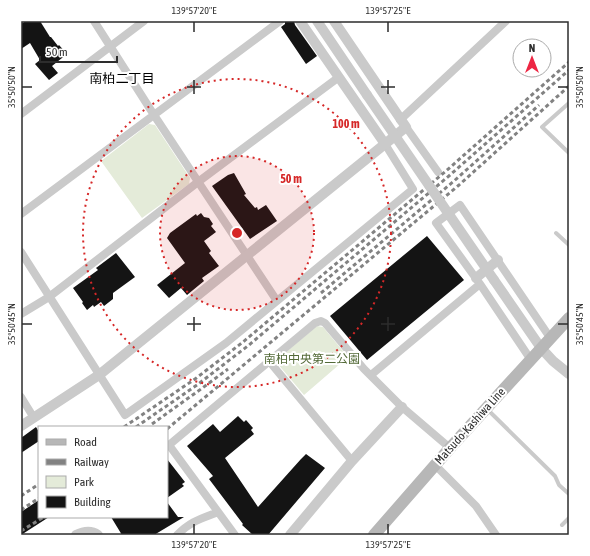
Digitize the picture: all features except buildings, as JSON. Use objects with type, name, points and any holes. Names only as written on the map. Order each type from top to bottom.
[{"type":"main road","name":"Matsudo-Kashiwa Line","points":[[376,534],[450,448],[569,318]]},
{"type":"street","points":[[94,21],[154,115],[277,301]]},
{"type":"street","points":[[21,114],[144,21]]},
{"type":"street","points":[[21,214],[280,21]]},
{"type":"street","points":[[21,252],[125,415],[226,343],[413,189],[385,144],[300,21]]},
{"type":"street","points":[[317,21],[541,348],[553,361],[569,374]]},
{"type":"street","points":[[334,21],[438,172]]},
{"type":"street","points":[[21,426],[99,375],[385,144],[403,123],[506,21]]},
{"type":"street","points":[[21,314],[49,297],[198,182],[339,77]]},
{"type":"street","points":[[531,360],[478,281],[436,223],[460,205],[551,338]]},
{"type":"street","points":[[371,375],[478,281],[498,260]]},
{"type":"street","points":[[235,535],[169,445],[315,323],[321,321],[326,323],[371,375],[402,407],[450,448]]},
{"type":"street","points":[[269,361],[352,461]]},
{"type":"street","points":[[21,397],[34,418]]},
{"type":"street","points":[[290,535],[352,461],[402,407]]},
{"type":"street","points":[[435,465],[476,506],[496,535]]},
{"type":"street","points":[[177,535],[186,526],[196,520],[218,512]]},
{"type":"street","points":[[76,535],[82,532],[93,534]]},
{"type":"lane","points":[[569,103],[542,127],[569,153]]},
{"type":"lane","points":[[556,233],[569,245]]},
{"type":"lane","points":[[486,409],[555,476],[559,485],[569,494]]},
{"type":"lane","points":[[562,525],[569,518]]},
{"type":"green space","points":[[149,124],[155,125],[190,178],[189,184],[142,218],[101,161]]},
{"type":"green space","name":"南柏中央第二公園","points":[[317,326],[323,327],[348,357],[304,395],[277,363],[278,359]]},
{"type":"railway","points":[[125,426],[195,379],[243,342],[446,171],[569,62]]},
{"type":"railway","points":[[137,426],[197,385],[249,345],[450,175],[569,70]]},
{"type":"railway","points":[[168,428],[459,185],[569,86]]},
{"type":"railway","points":[[321,293],[454,181],[539,105]]},
{"type":"railway","points":[[152,424],[228,369]]},
{"type":"railway","points":[[21,496],[38,485]]},
{"type":"railway","points":[[21,510],[38,499]]},
{"type":"railway","points":[[21,531],[42,518]]},
{"type":"district","name":"南柏二丁目","points":[[122,78]]}]
